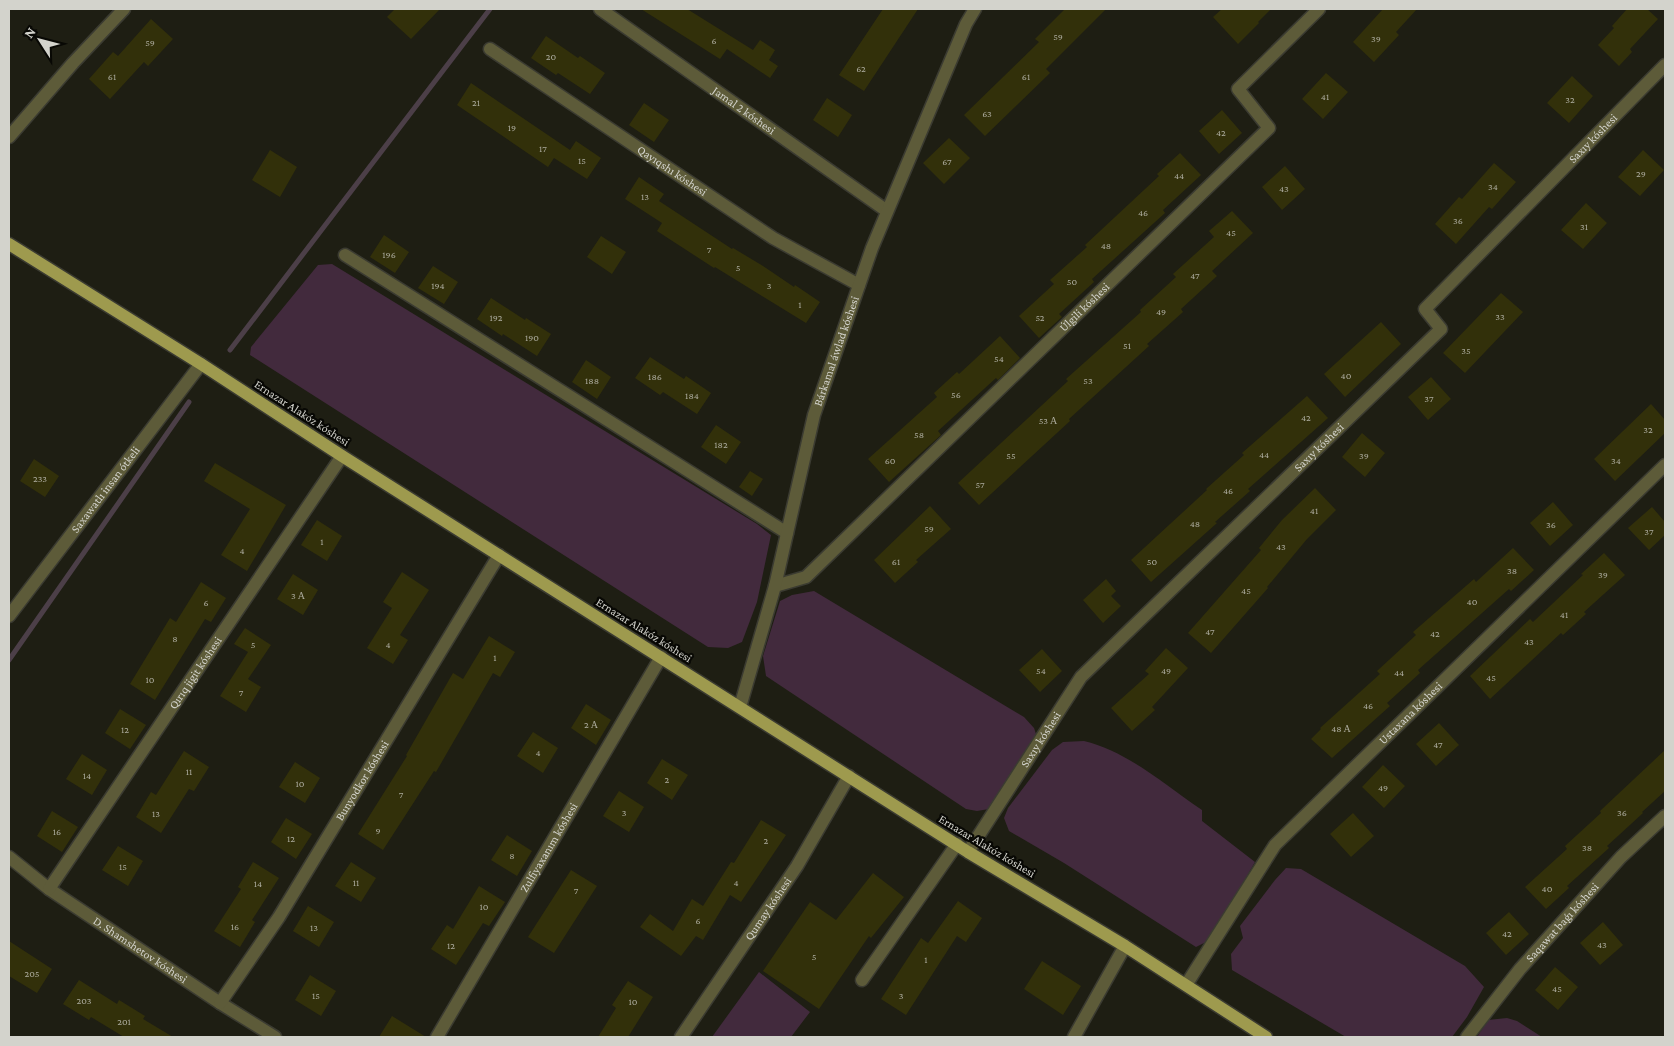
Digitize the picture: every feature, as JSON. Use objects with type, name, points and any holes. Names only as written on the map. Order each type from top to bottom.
[{"type":"main road","name":"Ernazar Alakóz kóshesi","points":[[9,244],[968,852],[1125,946],[1266,1037]]},
{"type":"street","points":[[9,137],[73,63],[124,9]]},
{"type":"street","name":"Jamal 2 kóshesi","points":[[600,9],[888,212]]},
{"type":"street","name":"Bárkamal áwlad kóshesi","points":[[740,707],[775,586],[814,415],[859,285],[966,24],[975,9]]},
{"type":"street","name":"Úlgili kóshesi","points":[[775,586],[806,576],[1269,128],[1238,89],[1319,9]]},
{"type":"street","name":"Qayıqshı kóshesi","points":[[490,49],[773,238],[859,285]]},
{"type":"street","name":"Saxıy kóshesi","points":[[968,852],[1081,676],[1441,329],[1425,309],[1665,65]]},
{"type":"street","points":[[345,255],[787,533]]},
{"type":"street","name":"Saxawatlı insan ótkeli","points":[[9,616],[201,364]]},
{"type":"street","name":"Qırıq jigit kóshesi","points":[[49,890],[342,456]]},
{"type":"street","name":"Ustaxana kóshesi","points":[[1186,985],[1274,845],[1665,466]]},
{"type":"street","name":"Bunyodkor kóshesi","points":[[220,1003],[279,917],[499,555]]},
{"type":"street","name":"Zulfiyaxanım kóshesi","points":[[437,1037],[662,658]]},
{"type":"street","name":"Qumay kóshesi","points":[[681,1037],[797,866],[849,776]]},
{"type":"street","name":"Saqawat baǵı kóshesi","points":[[1467,1037],[1520,969],[1615,864],[1665,816]]},
{"type":"street","points":[[862,980],[957,844]]},
{"type":"street","name":"D. Shamshetov kóshesi","points":[[9,857],[49,890],[275,1037]]},
{"type":"street","points":[[1074,1037],[1125,946]]},
{"type":"shaded area","points":[[332,264],[757,524],[771,535],[757,602],[742,642],[728,648],[708,647],[250,355],[251,347],[318,265]]},
{"type":"shaded area","points":[[814,591],[1024,717],[1034,728],[1037,737],[989,809],[977,811],[966,809],[766,676],[763,656],[780,601],[792,595]]},
{"type":"shaded area","points":[[1084,741],[1115,752],[1160,780],[1202,810],[1202,821],[1255,862],[1220,923],[1206,942],[1196,947],[1064,863],[1009,831],[1004,818],[1008,808],[1052,750],[1063,742]]},
{"type":"shaded area","points":[[1286,868],[1301,869],[1465,966],[1484,987],[1467,1017],[1452,1037],[1346,1037],[1232,970],[1231,954],[1243,938],[1240,926]]},
{"type":"shaded area","points":[[759,972],[810,1012],[791,1037],[712,1037]]},
{"type":"shaded area","points":[[1507,1018],[1517,1021],[1542,1037],[1477,1037],[1488,1020]]},
{"type":"building","points":[[395,9],[440,9],[411,39],[387,17]]},
{"type":"building","points":[[641,9],[687,9],[753,50],[760,40],[775,50],[769,60],[778,66],[770,78],[727,49],[720,59]]},
{"type":"building","points":[[883,9],[918,9],[864,91],[839,75]]},
{"type":"building","points":[[1065,9],[1106,9],[1046,69],[1050,73],[985,136],[964,115],[1039,42],[1035,39]]},
{"type":"building","points":[[1222,9],[1271,9],[1238,44],[1213,17]]},
{"type":"building","points":[[1383,9],[1417,9],[1396,32],[1399,35],[1374,62],[1353,42]]},
{"type":"building","points":[[1627,9],[1647,9],[1658,19],[1630,49],[1632,52],[1619,66],[1598,45],[1614,28],[1612,26]]},
{"type":"building","points":[[151,19],[173,39],[148,66],[144,62],[110,99],[89,79],[113,52],[118,56]]},
{"type":"building","points":[[546,36],[578,58],[580,56],[605,73],[590,94],[531,58]]},
{"type":"building","points":[[1326,73],[1348,92],[1323,119],[1302,99]]},
{"type":"building","points":[[1572,76],[1593,96],[1569,123],[1547,103]]},
{"type":"building","points":[[471,83],[570,150],[576,141],[601,158],[587,179],[554,158],[548,167],[457,105]]},
{"type":"building","points":[[827,98],[852,115],[838,137],[813,120]]},
{"type":"building","points":[[644,103],[669,120],[654,142],[629,125]]},
{"type":"building","points":[[1222,110],[1242,133],[1219,154],[1199,131]]},
{"type":"building","points":[[949,138],[970,158],[944,184],[923,163]]},
{"type":"building","points":[[270,150],[297,167],[280,197],[252,180]]},
{"type":"building","points":[[1643,150],[1664,170],[1640,196],[1618,177]]},
{"type":"building","points":[[1180,153],[1201,175],[1163,210],[1165,213],[1092,279],[1094,282],[1059,314],[1062,317],[1039,338],[1019,316],[1054,284],[1050,280],[1087,247],[1085,245],[1159,176],[1157,174]]},
{"type":"building","points":[[1494,163],[1516,182],[1492,209],[1489,207],[1456,244],[1435,224],[1459,197],[1462,199]]},
{"type":"building","points":[[1285,166],[1305,189],[1282,210],[1262,187]]},
{"type":"building","points":[[639,177],[664,194],[659,201],[732,249],[763,266],[794,287],[795,285],[820,302],[806,323],[714,268],[657,231],[662,223],[625,199]]},
{"type":"building","points":[[1586,203],[1607,223],[1583,249],[1561,230]]},
{"type":"building","points":[[1232,211],[1253,233],[1212,271],[1217,276],[1181,309],[1183,312],[1147,344],[1149,346],[979,505],[958,483],[1068,381],[1066,379],[1141,312],[1140,310],[1176,277],[1173,274],[1214,237],[1209,231]]},
{"type":"building","points":[[384,235],[409,252],[395,273],[370,257]]},
{"type":"building","points":[[601,236],[626,252],[612,274],[587,257]]},
{"type":"building","points":[[433,266],[458,282],[444,304],[418,288]]},
{"type":"building","points":[[1501,293],[1523,312],[1465,373],[1443,353]]},
{"type":"building","points":[[491,298],[551,334],[537,356],[477,319]]},
{"type":"building","points":[[1381,322],[1401,344],[1345,397],[1324,374]]},
{"type":"building","points":[[1000,336],[1020,358],[998,380],[996,378],[938,431],[941,435],[889,482],[868,459],[937,397],[934,393],[957,372],[959,374]]},
{"type":"building","points":[[650,357],[684,379],[686,376],[711,393],[697,414],[663,392],[660,395],[635,378]]},
{"type":"building","points":[[586,360],[611,377],[597,399],[572,382]]},
{"type":"building","points":[[1431,377],[1451,399],[1428,420],[1408,397]]},
{"type":"building","points":[[1307,396],[1328,418],[1248,489],[1250,491],[1215,522],[1217,523],[1151,582],[1131,560],[1244,455],[1242,453]]},
{"type":"building","points":[[1651,404],[1665,420],[1665,433],[1615,481],[1594,459]]},
{"type":"building","points":[[716,425],[741,442],[726,464],[701,447]]},
{"type":"building","points":[[1362,433],[1385,453],[1365,477],[1342,457]]},
{"type":"building","points":[[34,459],[59,476],[45,497],[20,481]]},
{"type":"building","points":[[215,463],[286,505],[247,571],[221,555],[250,509],[204,481]]},
{"type":"building","points":[[750,471],[763,479],[752,496],[739,487]]},
{"type":"building","points":[[1315,488],[1336,510],[1307,539],[1268,588],[1211,653],[1188,633],[1261,550],[1259,548],[1282,520]]},
{"type":"building","points":[[1553,502],[1573,525],[1550,546],[1530,523]]},
{"type":"building","points":[[930,506],[951,529],[916,560],[918,562],[895,583],[874,560]]},
{"type":"building","points":[[1652,507],[1665,522],[1665,535],[1649,550],[1628,528]]},
{"type":"building","points":[[317,520],[342,536],[327,561],[301,545]]},
{"type":"building","points":[[1513,548],[1534,570],[1511,591],[1509,589],[1418,670],[1420,673],[1387,703],[1390,706],[1332,758],[1311,739],[1320,728],[1380,674],[1377,671],[1416,635],[1413,632],[1474,579],[1476,582]]},
{"type":"building","points":[[1604,553],[1625,575],[1584,612],[1586,614],[1563,635],[1561,633],[1490,699],[1470,676],[1530,619],[1533,622]]},
{"type":"building","points":[[402,572],[429,590],[400,635],[408,640],[393,664],[367,648],[392,608],[383,602]]},
{"type":"building","points":[[293,574],[318,590],[303,615],[277,599]]},
{"type":"building","points":[[1106,579],[1116,591],[1111,596],[1121,606],[1103,623],[1083,600]]},
{"type":"building","points":[[201,582],[226,598],[211,622],[205,619],[155,700],[130,684],[170,618],[176,622]]},
{"type":"building","points":[[245,628],[271,645],[248,679],[261,687],[246,712],[220,696],[248,652],[234,644]]},
{"type":"building","points":[[489,636],[515,652],[500,677],[493,673],[436,772],[434,771],[383,850],[358,834],[407,756],[453,673],[463,679]]},
{"type":"building","points":[[1166,648],[1188,668],[1152,707],[1155,710],[1132,731],[1111,708],[1149,674],[1145,671]]},
{"type":"building","points":[[1042,649],[1062,671],[1040,692],[1019,670]]},
{"type":"building","points":[[586,704],[611,720],[596,745],[571,728]]},
{"type":"building","points":[[120,709],[146,725],[130,749],[105,733]]},
{"type":"building","points":[[1439,723],[1459,745],[1436,766],[1416,744]]},
{"type":"building","points":[[533,732],[558,748],[543,773],[517,756]]},
{"type":"building","points":[[1665,750],[1665,791],[1607,846],[1609,848],[1567,886],[1569,888],[1546,909],[1525,887],[1567,849],[1565,846]]},
{"type":"building","points":[[184,751],[209,767],[194,791],[189,789],[161,833],[136,817],[151,792],[156,795]]},
{"type":"building","points":[[82,754],[107,770],[92,795],[66,779]]},
{"type":"building","points":[[662,759],[688,775],[672,800],[647,783]]},
{"type":"building","points":[[295,762],[320,778],[305,803],[279,787]]},
{"type":"building","points":[[1383,765],[1405,786],[1384,808],[1362,787]]},
{"type":"building","points":[[619,791],[644,807],[629,832],[603,816]]},
{"type":"building","points":[[52,811],[78,827],[62,852],[37,836]]},
{"type":"building","points":[[1353,813],[1374,836],[1351,857],[1330,834]]},
{"type":"building","points":[[286,818],[312,834],[296,859],[271,842]]},
{"type":"building","points":[[761,820],[786,835],[741,902],[730,895],[703,940],[696,936],[681,956],[640,927],[650,914],[673,931],[692,899],[703,906],[731,862],[734,863]]},
{"type":"building","points":[[507,835],[532,851],[517,876],[491,860]]},
{"type":"building","points":[[118,846],[143,861],[128,886],[102,870]]},
{"type":"building","points":[[253,862],[279,878],[252,920],[255,922],[240,947],[214,931],[241,889],[238,887]]},
{"type":"building","points":[[351,862],[376,878],[361,902],[335,886]]},
{"type":"building","points":[[571,870],[597,886],[554,953],[528,937]]},
{"type":"building","points":[[873,873],[904,897],[871,938],[869,936],[819,1009],[763,971],[810,902],[836,920]]},
{"type":"building","points":[[479,886],[505,902],[489,926],[483,923],[456,965],[431,949],[447,925],[453,929]]},
{"type":"building","points":[[958,901],[982,918],[966,942],[957,936],[906,1015],[881,999],[921,938],[928,943]]},
{"type":"building","points":[[308,906],[334,922],[319,947],[293,931]]},
{"type":"building","points":[[1509,912],[1529,934],[1506,955],[1486,933]]},
{"type":"building","points":[[1603,922],[1623,945],[1600,965],[1580,943]]},
{"type":"building","points":[[9,941],[52,969],[37,993],[9,976]]},
{"type":"building","points":[[1042,961],[1081,986],[1063,1015],[1024,989]]},
{"type":"building","points":[[1555,967],[1578,987],[1558,1010],[1535,990]]},
{"type":"building","points":[[310,975],[336,991],[321,1016],[295,1000]]},
{"type":"building","points":[[79,980],[117,1004],[119,1000],[145,1016],[143,1019],[173,1037],[124,1037],[91,1017],[89,1020],[63,1004]]},
{"type":"building","points":[[628,981],[653,997],[628,1037],[598,1037],[616,1008],[612,1005]]},
{"type":"building","points":[[392,1016],[426,1037],[379,1037]]},
{"type":"waterway","points":[[230,350],[490,9]]},
{"type":"waterway","points":[[9,660],[189,402]]}]
